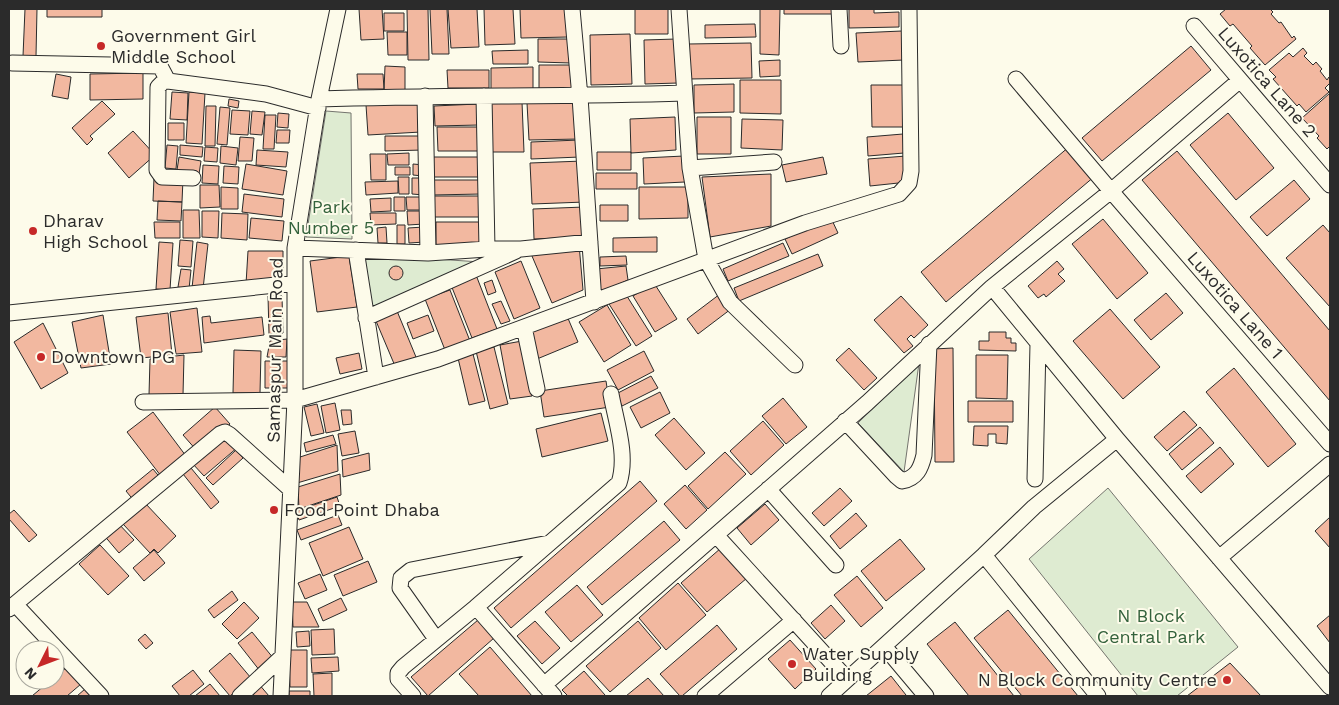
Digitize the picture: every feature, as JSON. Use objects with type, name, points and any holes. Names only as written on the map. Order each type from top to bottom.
[{"type":"street","name":"Samaspur Main Road","points":[[281,696],[295,400],[295,248],[319,103],[338,9]]},
{"type":"street","points":[[572,9],[594,302]]},
{"type":"street","points":[[679,9],[690,168],[706,259],[730,302],[795,365]]},
{"type":"street","points":[[839,9],[841,46]]},
{"type":"street","points":[[143,402],[295,400],[438,359],[805,223],[899,194],[909,183],[911,171],[909,9]]},
{"type":"street","name":"Luxotica Lane 2","points":[[1194,26],[1330,185]]},
{"type":"street","points":[[12,63],[160,66],[168,81]]},
{"type":"street","name":"Luxotica Lane 1","points":[[1016,79],[1110,191],[1330,444]]},
{"type":"street","points":[[476,607],[549,691],[716,535],[992,287],[1110,191],[1240,80]]},
{"type":"street","points":[[193,178],[162,177],[157,170],[158,87],[162,82],[168,81],[266,94],[319,103],[425,96],[580,97],[684,93]]},
{"type":"street","points":[[425,96],[428,253]]},
{"type":"street","points":[[484,96],[487,249]]},
{"type":"street","points":[[690,168],[774,162]]},
{"type":"street","points":[[295,248],[428,253],[521,249],[590,242]]},
{"type":"street","points":[[366,318],[521,249]]},
{"type":"street","points":[[356,250],[376,377]]},
{"type":"street","points":[[9,313],[295,283]]},
{"type":"street","points":[[992,287],[1117,439],[1330,687]]},
{"type":"street","points":[[524,327],[537,389]]},
{"type":"street","points":[[845,421],[902,481],[910,480],[916,476],[922,466],[924,455],[929,344]]},
{"type":"street","points":[[1035,479],[1038,344]]},
{"type":"street","points":[[413,696],[398,679],[398,673],[403,667],[476,607],[619,482],[623,471],[622,456],[611,394]]},
{"type":"street","points":[[101,696],[12,606],[220,434],[225,432],[230,434],[290,489]]},
{"type":"street","points":[[829,696],[984,555],[1034,506],[1117,439]]},
{"type":"street","points":[[1219,558],[1330,464]]},
{"type":"street","points":[[768,489],[836,565]]},
{"type":"street","points":[[716,535],[847,679]]},
{"type":"street","points":[[436,640],[400,588],[401,578],[411,570],[549,543]]},
{"type":"street","points":[[984,555],[1098,696]]},
{"type":"street","points":[[705,696],[794,620]]},
{"type":"street","points":[[884,646],[926,696]]},
{"type":"street","points":[[240,696],[283,656]]},
{"type":"green space","name":"Park Number 5","points":[[326,111],[351,113],[352,239],[306,237]]},
{"type":"green space","points":[[359,254],[481,262],[370,312]]},
{"type":"green space","points":[[919,363],[904,472],[858,423]]},
{"type":"green space","name":"N Block Central Park","points":[[1108,488],[1238,647],[1177,696],[1138,696],[1029,559]]},
{"type":"building","points":[[25,9],[37,9],[36,56],[23,56]]},
{"type":"building","points":[[47,9],[102,9],[102,17],[47,17]]},
{"type":"building","points":[[359,9],[382,9],[384,39],[361,40]]},
{"type":"building","points":[[407,9],[428,9],[429,60],[408,60]]},
{"type":"building","points":[[430,9],[447,9],[449,54],[432,54]]},
{"type":"building","points":[[448,9],[477,9],[479,47],[451,48]]},
{"type":"building","points":[[484,9],[513,9],[515,44],[485,45]]},
{"type":"building","points":[[520,9],[567,9],[568,37],[521,38]]},
{"type":"building","points":[[635,9],[668,9],[668,34],[635,34]]},
{"type":"building","points":[[760,9],[780,9],[779,55],[760,54]]},
{"type":"building","points":[[784,9],[834,9],[835,14],[784,14]]},
{"type":"building","points":[[849,9],[874,9],[874,13],[899,12],[899,27],[849,28]]},
{"type":"building","points":[[1226,9],[1270,9],[1273,12],[1271,14],[1279,23],[1281,22],[1292,38],[1294,36],[1296,39],[1265,65],[1233,24],[1230,26],[1220,14]]},
{"type":"building","points":[[384,13],[404,13],[404,31],[384,31]]},
{"type":"building","points":[[755,24],[756,37],[705,38],[705,25]]},
{"type":"building","points":[[902,31],[904,60],[858,62],[856,33]]},
{"type":"building","points":[[387,32],[407,32],[407,55],[388,55]]},
{"type":"building","points":[[630,34],[632,84],[591,85],[590,35]]},
{"type":"building","points":[[538,39],[572,39],[571,63],[538,62]]},
{"type":"building","points":[[676,39],[678,83],[645,84],[644,40]]},
{"type":"building","points":[[751,43],[752,78],[689,79],[688,44]]},
{"type":"building","points":[[1191,46],[1211,70],[1102,161],[1082,138]]},
{"type":"building","points":[[1303,48],[1307,53],[1304,56],[1313,65],[1316,62],[1327,80],[1329,77],[1330,79],[1330,83],[1325,88],[1329,92],[1306,112],[1299,104],[1297,106],[1273,79],[1276,77],[1269,70],[1289,53],[1293,57]]},
{"type":"building","points":[[528,50],[528,64],[493,64],[492,51]]},
{"type":"building","points":[[780,60],[780,76],[760,77],[759,61]]},
{"type":"building","points":[[539,65],[572,65],[572,89],[539,89]]},
{"type":"building","points":[[385,66],[405,67],[405,91],[384,91]]},
{"type":"building","points":[[533,67],[533,89],[491,90],[491,68]]},
{"type":"building","points":[[447,70],[489,70],[489,88],[448,88]]},
{"type":"building","points":[[143,73],[143,99],[90,100],[90,74]]},
{"type":"building","points":[[56,74],[71,77],[68,99],[52,96]]},
{"type":"building","points":[[357,74],[383,74],[384,89],[358,89]]},
{"type":"building","points":[[740,80],[781,80],[781,114],[740,113]]},
{"type":"building","points":[[734,84],[734,112],[694,113],[694,85]]},
{"type":"building","points":[[871,85],[903,85],[904,127],[872,127]]},
{"type":"building","points":[[172,92],[188,93],[187,120],[170,119]]},
{"type":"building","points":[[189,92],[205,93],[202,144],[186,143]]},
{"type":"building","points":[[1330,93],[1330,148],[1327,149],[1317,138],[1319,136],[1302,118]]},
{"type":"building","points":[[229,99],[239,101],[238,108],[228,106]]},
{"type":"building","points":[[102,101],[115,114],[90,136],[93,139],[87,145],[72,128]]},
{"type":"building","points":[[577,101],[579,139],[529,140],[527,103]]},
{"type":"building","points":[[419,102],[421,132],[368,135],[366,105]]},
{"type":"building","points":[[522,102],[524,152],[490,152],[489,103]]},
{"type":"building","points":[[478,104],[479,125],[435,126],[434,106]]},
{"type":"building","points":[[206,106],[216,106],[215,146],[205,146]]},
{"type":"building","points":[[220,107],[230,108],[227,145],[217,144]]},
{"type":"building","points":[[232,110],[250,111],[248,135],[230,134]]},
{"type":"building","points":[[252,111],[265,112],[262,135],[250,134]]},
{"type":"building","points":[[278,113],[289,114],[288,128],[277,127]]},
{"type":"building","points":[[1228,113],[1274,168],[1236,200],[1190,145]]},
{"type":"building","points":[[265,115],[276,115],[274,149],[263,149]]},
{"type":"building","points":[[675,117],[676,150],[631,153],[630,119]]},
{"type":"building","points":[[697,117],[731,117],[731,154],[697,154]]},
{"type":"building","points":[[742,119],[783,120],[782,150],[741,148]]},
{"type":"building","points":[[168,123],[184,123],[184,140],[168,140]]},
{"type":"building","points":[[437,127],[479,127],[480,151],[438,151]]},
{"type":"building","points":[[277,130],[290,130],[289,143],[276,143]]},
{"type":"building","points":[[133,131],[155,155],[129,178],[108,153]]},
{"type":"building","points":[[903,134],[904,153],[868,156],[867,137]]},
{"type":"building","points":[[385,136],[423,136],[423,150],[385,151]]},
{"type":"building","points":[[240,137],[254,138],[252,161],[238,161]]},
{"type":"building","points":[[579,140],[580,157],[531,159],[531,142]]},
{"type":"building","points":[[167,145],[178,146],[176,169],[165,168]]},
{"type":"building","points":[[180,145],[203,147],[202,157],[180,155]]},
{"type":"building","points":[[221,146],[238,148],[236,165],[220,163]]},
{"type":"building","points":[[1070,146],[1095,176],[946,302],[921,272]]},
{"type":"building","points":[[205,147],[218,148],[217,162],[204,161]]},
{"type":"building","points":[[257,150],[288,152],[286,167],[256,165]]},
{"type":"building","points":[[1177,151],[1330,331],[1330,401],[1142,180]]},
{"type":"building","points":[[597,152],[631,152],[631,170],[597,170]]},
{"type":"building","points":[[409,153],[409,165],[388,165],[387,154]]},
{"type":"building","points":[[370,154],[386,154],[386,180],[371,180]]},
{"type":"building","points":[[684,156],[685,182],[644,184],[643,158]]},
{"type":"building","points":[[906,156],[908,182],[870,186],[868,159]]},
{"type":"building","points":[[179,157],[201,161],[199,174],[177,170]]},
{"type":"building","points":[[429,157],[482,157],[482,177],[430,177]]},
{"type":"building","points":[[823,157],[827,174],[786,182],[782,165]]},
{"type":"building","points":[[583,161],[585,202],[532,204],[530,163]]},
{"type":"building","points":[[246,164],[287,171],[283,195],[242,189]]},
{"type":"building","points":[[413,164],[424,165],[423,176],[413,175]]},
{"type":"building","points":[[203,165],[219,166],[218,184],[202,183]]},
{"type":"building","points":[[224,166],[239,167],[238,184],[223,183]]},
{"type":"building","points":[[395,167],[410,167],[410,175],[395,175]]},
{"type":"building","points":[[596,173],[637,173],[637,189],[596,189]]},
{"type":"building","points":[[771,174],[771,226],[710,237],[702,177]]},
{"type":"building","points":[[398,177],[409,177],[409,194],[399,194]]},
{"type":"building","points":[[154,178],[183,179],[182,202],[153,201]]},
{"type":"building","points":[[412,178],[424,178],[424,195],[412,194]]},
{"type":"building","points":[[432,180],[481,180],[481,194],[432,195]]},
{"type":"building","points":[[1294,180],[1310,199],[1267,236],[1250,217]]},
{"type":"building","points":[[398,181],[398,193],[366,195],[365,182]]},
{"type":"building","points":[[200,185],[219,185],[220,207],[200,208]]},
{"type":"building","points":[[221,187],[238,188],[238,209],[221,209]]},
{"type":"building","points":[[639,187],[688,187],[688,218],[639,219]]},
{"type":"building","points":[[244,194],[284,199],[282,217],[242,212]]},
{"type":"building","points":[[433,196],[482,196],[483,217],[434,217]]},
{"type":"building","points":[[394,197],[405,197],[405,211],[394,211]]},
{"type":"building","points":[[406,197],[425,197],[426,210],[407,210]]},
{"type":"building","points":[[391,198],[391,211],[371,212],[370,199]]},
{"type":"building","points":[[158,201],[182,202],[181,221],[157,220]]},
{"type":"building","points":[[600,205],[628,205],[628,221],[600,221]]},
{"type":"building","points":[[584,207],[585,237],[534,239],[533,209]]},
{"type":"building","points":[[183,210],[199,210],[200,238],[183,238]]},
{"type":"building","points":[[202,211],[219,211],[218,238],[202,237]]},
{"type":"building","points":[[407,211],[424,211],[424,224],[408,225]]},
{"type":"building","points":[[222,213],[248,214],[247,240],[221,238]]},
{"type":"building","points":[[370,213],[396,213],[396,224],[371,225]]},
{"type":"building","points":[[251,218],[284,221],[282,241],[249,238]]},
{"type":"building","points":[[831,218],[838,233],[792,254],[785,239]]},
{"type":"building","points":[[1103,219],[1148,273],[1117,299],[1072,244]]},
{"type":"building","points":[[154,222],[180,222],[180,238],[155,238]]},
{"type":"building","points":[[436,222],[482,222],[482,245],[436,245]]},
{"type":"building","points":[[397,225],[405,225],[405,244],[397,244]]},
{"type":"building","points":[[1323,225],[1330,233],[1330,307],[1286,258]]},
{"type":"building","points":[[386,227],[387,243],[378,243],[377,228]]},
{"type":"building","points":[[424,227],[425,242],[409,243],[408,228]]},
{"type":"building","points":[[657,237],[657,252],[613,252],[613,238]]},
{"type":"building","points":[[180,240],[193,241],[191,267],[178,266]]},
{"type":"building","points":[[159,242],[173,243],[170,290],[156,289]]},
{"type":"building","points":[[197,242],[208,244],[203,289],[192,288]]},
{"type":"building","points":[[783,243],[789,256],[728,281],[723,269]]},
{"type":"building","points":[[579,244],[583,290],[552,303],[529,249]]},
{"type":"building","points":[[248,251],[283,251],[283,281],[246,284]]},
{"type":"building","points":[[818,254],[823,266],[739,301],[734,288]]},
{"type":"building","points":[[349,256],[357,307],[317,312],[310,261]]},
{"type":"building","points":[[626,256],[627,265],[600,266],[600,257]]},
{"type":"building","points":[[521,261],[540,308],[514,319],[495,272]]},
{"type":"building","points":[[1057,261],[1064,269],[1058,274],[1065,281],[1046,297],[1044,294],[1038,298],[1028,286]]},
{"type":"building","points":[[393,266],[399,266],[403,273],[399,280],[393,280],[389,276],[389,270]]},
{"type":"building","points":[[626,266],[628,280],[599,293],[596,269]]},
{"type":"building","points":[[181,269],[191,270],[189,289],[178,287]]},
{"type":"building","points":[[476,275],[497,329],[472,338],[451,285]]},
{"type":"building","points":[[492,280],[496,292],[488,295],[484,283]]},
{"type":"building","points":[[654,283],[677,319],[655,332],[633,296]]},
{"type":"building","points":[[450,290],[470,341],[445,350],[425,299]]},
{"type":"building","points":[[625,293],[652,336],[636,346],[609,304]]},
{"type":"building","points":[[1166,293],[1183,313],[1151,340],[1134,320]]},
{"type":"building","points":[[720,294],[731,309],[698,334],[687,319]]},
{"type":"building","points":[[268,296],[282,296],[283,333],[269,334]]},
{"type":"building","points":[[901,296],[928,325],[914,338],[911,335],[907,339],[913,346],[904,353],[874,320]]},
{"type":"building","points":[[501,301],[510,321],[501,324],[492,304]]},
{"type":"building","points":[[607,305],[631,345],[604,362],[579,322]]},
{"type":"building","points":[[197,308],[202,352],[176,354],[170,312]]},
{"type":"building","points":[[1110,309],[1160,367],[1123,399],[1073,341]]},
{"type":"building","points":[[397,311],[416,357],[395,366],[376,321]]},
{"type":"building","points":[[168,313],[172,355],[141,358],[136,317]]},
{"type":"building","points":[[103,315],[111,364],[81,368],[72,322]]},
{"type":"building","points":[[428,315],[434,331],[413,339],[407,323]]},
{"type":"building","points":[[210,316],[211,323],[262,317],[264,335],[204,343],[202,317]]},
{"type":"building","points":[[567,316],[578,342],[537,359],[526,333]]},
{"type":"building","name":"Downtown PG","points":[[43,323],[68,373],[41,389],[14,342]]},
{"type":"building","points":[[989,332],[1006,332],[1006,338],[1011,338],[1011,343],[1016,343],[1016,351],[979,350],[979,341],[989,341]]},
{"type":"building","points":[[287,339],[286,357],[267,357],[270,341]]},
{"type":"building","points":[[522,341],[532,396],[510,399],[500,345]]},
{"type":"building","points":[[494,347],[508,404],[490,409],[476,351]]},
{"type":"building","points":[[849,348],[877,378],[864,390],[836,360]]},
{"type":"building","points":[[953,348],[954,462],[935,462],[934,349]]},
{"type":"building","points":[[234,350],[261,351],[260,393],[233,393]]},
{"type":"building","points":[[644,351],[654,371],[618,390],[607,370]]},
{"type":"building","points":[[359,353],[362,369],[340,374],[336,358]]},
{"type":"building","points":[[473,354],[485,401],[469,405],[458,358]]},
{"type":"building","points":[[184,355],[183,395],[149,395],[150,359]]},
{"type":"building","points":[[976,355],[1008,355],[1007,399],[976,398]]},
{"type":"building","points":[[265,361],[288,361],[288,388],[265,388]]},
{"type":"building","points":[[1234,368],[1296,444],[1268,467],[1206,392]]},
{"type":"building","points":[[651,376],[658,388],[622,406],[616,394]]},
{"type":"building","points":[[606,381],[610,407],[544,417],[540,391]]},
{"type":"building","points":[[660,392],[670,413],[641,428],[630,407]]},
{"type":"building","points":[[783,398],[807,427],[786,444],[762,416]]},
{"type":"building","points":[[968,401],[1013,401],[1013,422],[968,422]]},
{"type":"building","points":[[335,403],[340,430],[326,433],[321,406]]},
{"type":"building","points":[[317,404],[324,433],[311,436],[304,407]]},
{"type":"building","points":[[215,407],[230,424],[198,452],[183,435]]},
{"type":"building","points":[[341,410],[351,410],[352,424],[343,425]]},
{"type":"building","points":[[1184,411],[1197,425],[1167,451],[1154,437]]},
{"type":"building","points":[[153,412],[186,456],[161,476],[127,432]]},
{"type":"building","points":[[601,413],[608,441],[542,457],[536,429]]},
{"type":"building","points":[[674,418],[705,453],[686,470],[655,435]]},
{"type":"building","points":[[763,421],[784,445],[751,475],[730,451]]},
{"type":"building","points":[[974,426],[1008,426],[1007,444],[996,443],[996,434],[988,434],[988,446],[973,445]]},
{"type":"building","points":[[1200,427],[1214,443],[1182,470],[1169,454]]},
{"type":"building","points":[[355,431],[359,453],[342,456],[338,434]]},
{"type":"building","points":[[226,433],[238,447],[204,476],[192,463]]},
{"type":"building","points":[[333,435],[336,444],[306,452],[304,443]]},
{"type":"building","points":[[337,445],[338,471],[297,483],[297,458]]},
{"type":"building","points":[[1220,447],[1234,464],[1201,493],[1186,476]]},
{"type":"building","points":[[236,450],[243,458],[213,485],[206,478]]},
{"type":"building","points":[[725,452],[746,474],[708,509],[688,486]]},
{"type":"building","points":[[369,453],[370,470],[343,477],[342,460]]},
{"type":"building","points":[[191,468],[219,502],[211,509],[183,474]]},
{"type":"building","points":[[153,469],[162,480],[135,502],[126,491]]},
{"type":"building","points":[[340,474],[341,495],[299,509],[298,487]]},
{"type":"building","points":[[640,481],[657,501],[511,628],[494,608]]},
{"type":"building","points":[[685,485],[707,510],[686,529],[664,504]]},
{"type":"building","points":[[840,488],[852,501],[824,526],[812,513]]},
{"type":"building","points":[[337,497],[340,506],[299,520],[296,511]]},
{"type":"building","points":[[145,503],[176,536],[158,553],[154,549],[150,553],[123,524]]},
{"type":"building","points":[[765,504],[779,520],[751,545],[737,528]]},
{"type":"building","points":[[14,510],[37,535],[29,542],[9,519],[9,514]]},
{"type":"building","points":[[856,513],[867,526],[840,549],[830,536]]},
{"type":"building","points":[[338,515],[342,525],[301,540],[297,530]]},
{"type":"building","points":[[1330,517],[1330,548],[1315,531]]},
{"type":"building","points":[[116,521],[134,540],[119,553],[102,533]]},
{"type":"building","points":[[664,521],[680,540],[602,605],[587,587]]},
{"type":"building","points":[[349,527],[363,559],[323,576],[309,543]]},
{"type":"building","points":[[900,539],[925,569],[886,601],[861,571]]},
{"type":"building","points":[[100,545],[129,576],[108,595],[79,564]]},
{"type":"building","points":[[721,548],[747,578],[707,612],[681,583]]},
{"type":"building","points":[[154,550],[165,563],[144,581],[133,568]]},
{"type":"building","points":[[368,561],[377,582],[343,596],[334,575]]},
{"type":"building","points":[[320,574],[327,590],[305,599],[298,583]]},
{"type":"building","points":[[857,576],[883,608],[861,627],[834,595]]},
{"type":"building","points":[[678,583],[706,615],[666,650],[639,618]]},
{"type":"building","points":[[577,585],[603,615],[571,642],[545,612]]},
{"type":"building","points":[[232,591],[238,600],[214,618],[208,610]]},
{"type":"building","points":[[341,598],[347,610],[323,621],[318,609]]},
{"type":"building","points":[[244,602],[259,618],[237,639],[222,624]]},
{"type":"building","points":[[292,602],[307,602],[319,627],[293,627]]},
{"type":"building","points":[[831,605],[845,621],[825,639],[811,623]]},
{"type":"building","points":[[1008,610],[1078,696],[1022,696],[974,638]]},
{"type":"building","points":[[1330,615],[1330,643],[1317,626]]},
{"type":"building","points":[[478,620],[494,638],[428,696],[411,677]]},
{"type":"building","points":[[535,621],[560,648],[542,664],[517,636]]},
{"type":"building","points":[[638,621],[661,648],[610,692],[586,666]]},
{"type":"building","points":[[955,622],[1014,696],[969,696],[927,644]]},
{"type":"building","points":[[717,625],[737,649],[680,696],[660,674]]},
{"type":"building","points":[[334,629],[335,654],[312,655],[311,630]]},
{"type":"building","points":[[309,631],[310,646],[297,647],[296,632]]},
{"type":"building","points":[[252,632],[274,659],[260,671],[238,643]]},
{"type":"building","points":[[145,634],[153,643],[146,649],[138,640]]},
{"type":"building","name":"Water Supply Building","points":[[790,640],[816,669],[795,689],[768,659]]},
{"type":"building","points":[[490,647],[532,696],[479,696],[459,674]]},
{"type":"building","points":[[289,650],[307,650],[307,687],[290,687]]},
{"type":"building","points":[[230,653],[251,678],[230,696],[209,671]]},
{"type":"building","points":[[338,657],[339,671],[312,673],[311,658]]},
{"type":"building","name":"N Block Community Centre","points":[[1230,663],[1261,696],[1187,696]]},
{"type":"building","points":[[67,667],[81,684],[67,696],[32,696],[39,690],[65,690],[65,669]]},
{"type":"building","points":[[193,670],[204,684],[189,696],[180,696],[172,686]]},
{"type":"building","points":[[584,671],[604,696],[568,696],[562,690]]},
{"type":"building","points":[[332,673],[332,696],[314,696],[313,674]]},
{"type":"building","points":[[891,676],[906,695],[866,696]]},
{"type":"building","points":[[648,678],[664,696],[626,696]]},
{"type":"building","points":[[258,683],[269,696],[242,696]]},
{"type":"building","points":[[210,684],[220,696],[195,696]]},
{"type":"building","points":[[85,689],[91,696],[77,696]]},
{"type":"building","points":[[289,691],[310,691],[310,696],[289,696]]},
{"type":"place","name":"Government Girl Middle School","points":[[101,46]]},
{"type":"place","name":"Dharav High School","points":[[33,231]]},
{"type":"place","name":"Downtown PG","points":[[41,357]]},
{"type":"place","name":"Food Point Dhaba","points":[[274,510]]},
{"type":"place","name":"Water Supply Building","points":[[792,664]]},
{"type":"place","name":"N Block Community Centre","points":[[1227,680]]}]
